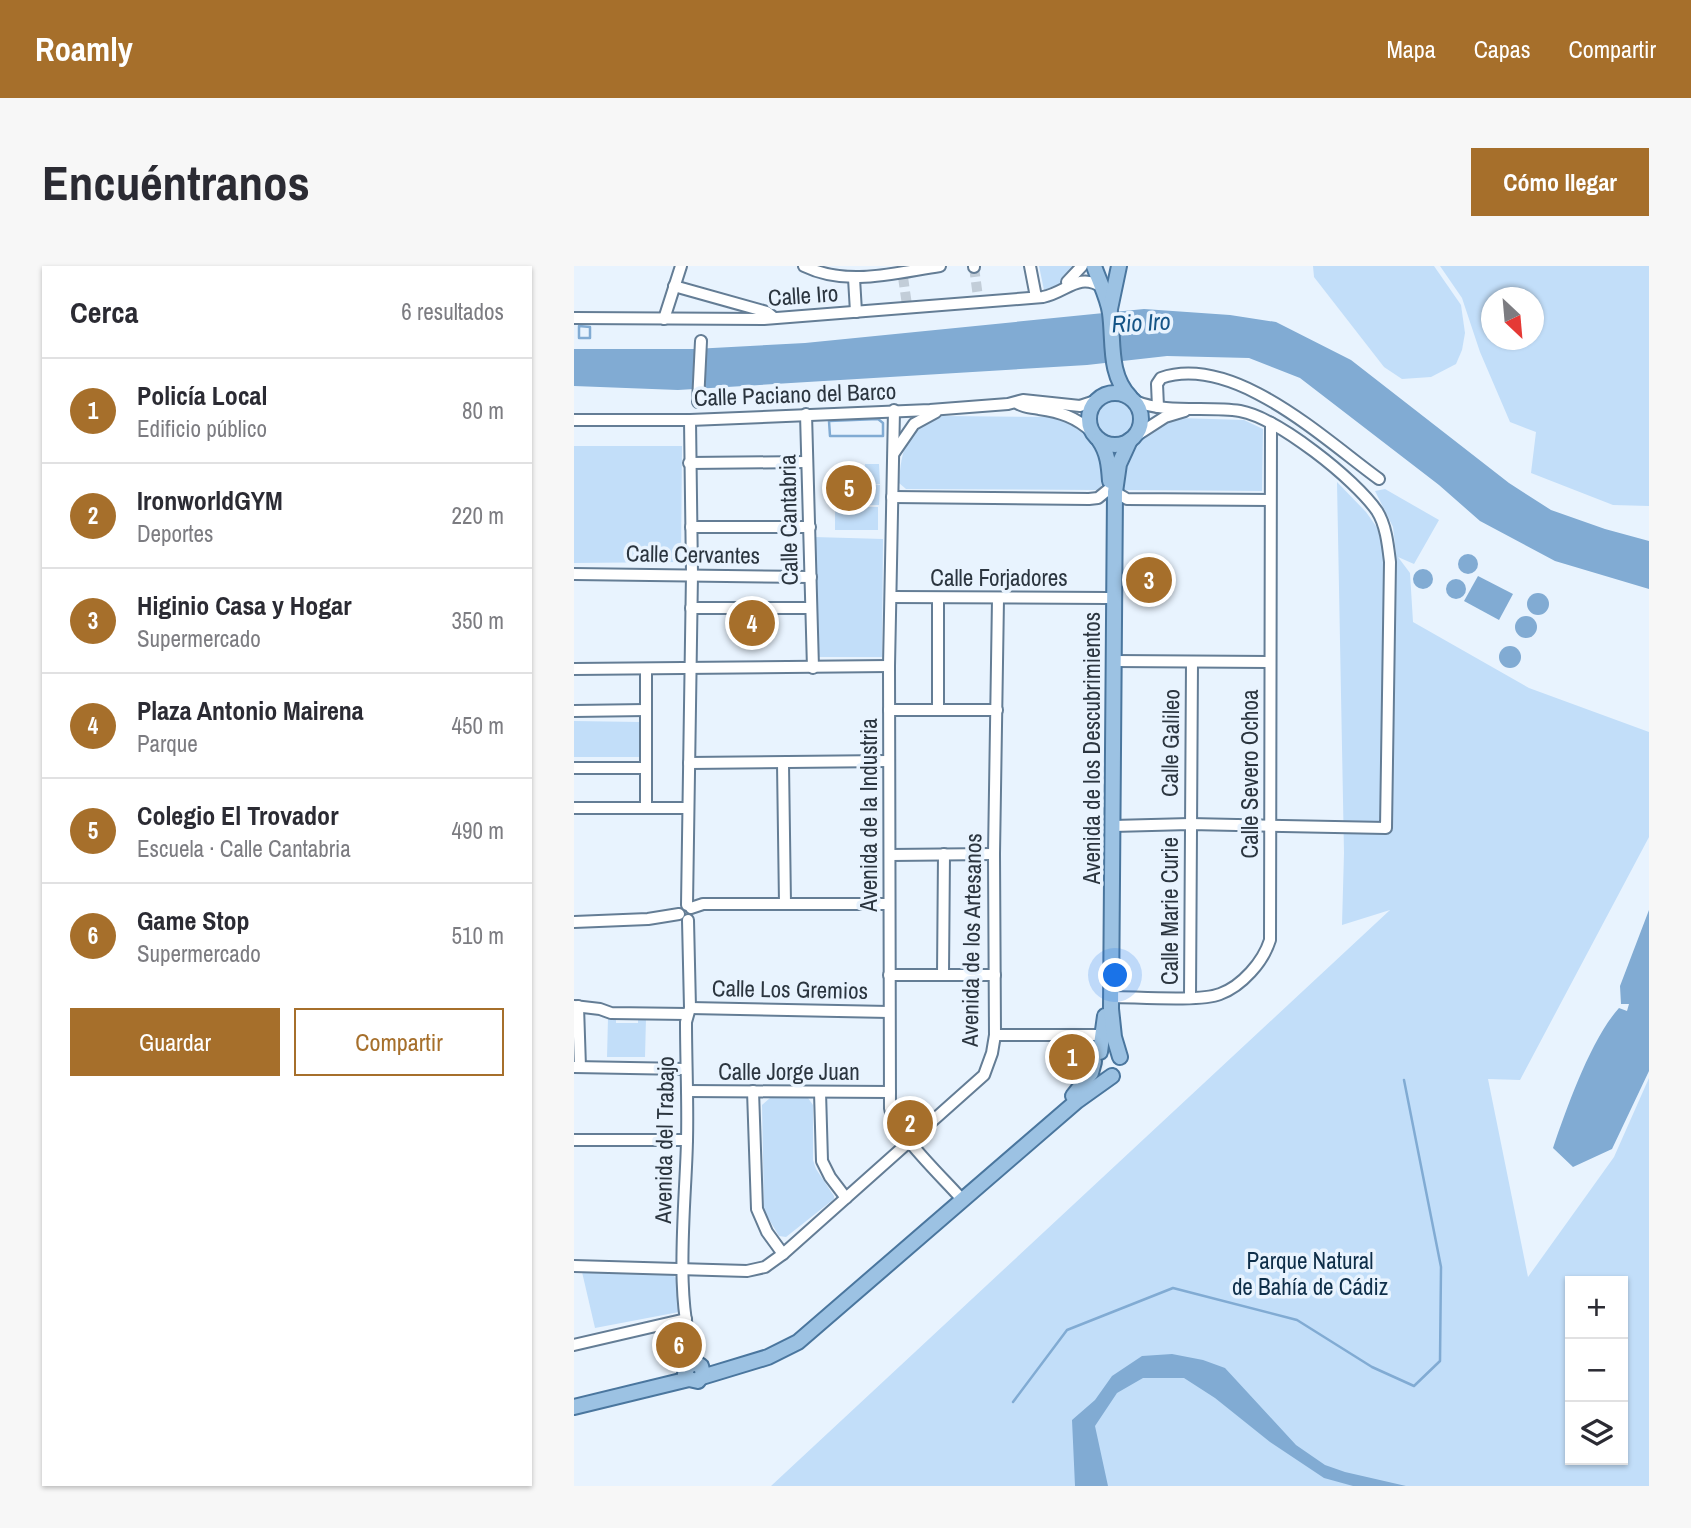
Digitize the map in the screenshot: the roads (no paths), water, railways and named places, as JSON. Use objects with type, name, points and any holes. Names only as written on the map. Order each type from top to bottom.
[{"type":"main road","points":[[1094,266],[1110,310],[1114,370],[1141,416],[1140,427],[1132,439],[1114,445],[1095,436],[1088,416],[1108,390],[1110,375],[1114,370]]},
{"type":"main road","points":[[1110,310],[1119,266]]},
{"type":"main road","points":[[1100,398],[1115,392],[1133,399]]},
{"type":"main road","name":"Avenida de los Descubrimientos","points":[[1095,436],[1105,449],[1112,491],[1112,1027],[1119,1057]]},
{"type":"main road","name":"Avenida de los Descubrimientos","points":[[574,1400],[771,1349],[799,1333],[1075,1094],[1091,1073],[1103,1035],[1108,598],[1112,491],[1119,464],[1132,439]]},
{"type":"main road","points":[[1111,1050],[1119,1057],[1120,1068],[1112,1076],[1101,1075],[1096,1069],[1097,1057],[1111,1050]]},
{"type":"main road","name":"Avenida de los Descubrimientos","points":[[574,1407],[694,1368],[768,1357],[798,1342],[1077,1101],[1112,1076]]},
{"type":"street","points":[[664,319],[681,266]]},
{"type":"street","points":[[804,266],[832,276],[854,278],[903,274],[940,266]]},
{"type":"street","points":[[1030,266],[1036,297]]},
{"type":"street","name":"Calle Iro","points":[[1036,297],[1064,285],[1082,266]]},
{"type":"street","points":[[854,278],[856,312]]},
{"type":"street","name":"Calle Iro","points":[[574,318],[745,319],[1036,297],[1052,295],[1083,280],[1093,281],[1102,287]]},
{"type":"street","points":[[674,286],[767,312],[773,317]]},
{"type":"street","points":[[745,319],[750,313],[747,307]]},
{"type":"street","points":[[698,402],[701,341]]},
{"type":"street","points":[[1157,407],[1157,384],[1161,378],[1186,375],[1230,380],[1248,388],[1323,435],[1379,479]]},
{"type":"street","name":"Calle Paciano del Barco","points":[[574,420],[690,420],[949,409],[1017,403],[1023,400],[1080,406],[1100,398]]},
{"type":"street","points":[[1113,826],[1190,824],[1386,828],[1390,562],[1387,537],[1377,512],[1347,479],[1314,452],[1271,423],[1241,411],[1157,407],[1133,399]]},
{"type":"street","name":"Calle Paciano del Barco","points":[[1017,403],[1023,407],[1062,413],[1085,425],[1095,436]]},
{"type":"street","points":[[893,456],[914,424],[949,409]]},
{"type":"street","points":[[1132,439],[1165,417],[1191,409]]},
{"type":"street","name":"Avenida de la Industria","points":[[894,410],[888,710],[891,1115],[909,1141],[958,1195]]},
{"type":"street","name":"Calle Cantabria","points":[[806,414],[813,668]]},
{"type":"street","points":[[689,906],[692,574],[690,420]]},
{"type":"street","name":"Calle Severo Ochoa","points":[[1112,997],[1211,996],[1227,990],[1250,972],[1267,950],[1272,926],[1269,825],[1271,423]]},
{"type":"street","points":[[690,463],[807,462]]},
{"type":"street","points":[[892,497],[1089,499],[1112,491],[1127,499],[1270,500]]},
{"type":"street","points":[[691,527],[810,527]]},
{"type":"street","name":"Calle Cervantes","points":[[574,574],[811,577]]},
{"type":"street","name":"Calle Forjadores","points":[[891,597],[1108,598]]},
{"type":"street","points":[[938,598],[938,709]]},
{"type":"street","name":"Avenida de los Artesanos","points":[[574,1266],[757,1270],[783,1254],[984,1075],[995,1035],[994,854],[998,599]]},
{"type":"street","points":[[691,608],[810,608]]},
{"type":"street","points":[[1114,661],[1269,662]]},
{"type":"street","name":"Calle Galileo","points":[[1190,824],[1192,662]]},
{"type":"street","points":[[574,669],[889,666]]},
{"type":"street","points":[[646,669],[646,808]]},
{"type":"street","points":[[574,711],[646,710]]},
{"type":"street","points":[[888,710],[997,710]]},
{"type":"street","points":[[689,763],[889,761]]},
{"type":"street","points":[[783,764],[785,904]]},
{"type":"street","points":[[574,768],[646,768]]},
{"type":"street","points":[[574,808],[688,808]]},
{"type":"street","name":"Calle Marie Curie","points":[[1190,824],[1190,997]]},
{"type":"street","points":[[943,974],[944,854]]},
{"type":"street","points":[[890,855],[994,854]]},
{"type":"street","points":[[574,922],[648,919],[685,921],[681,909],[703,904],[889,904]]},
{"type":"street","name":"Avenida del Trabajo","points":[[685,921],[689,1011],[683,1269],[686,1319],[694,1368]]},
{"type":"street","points":[[889,975],[995,975]]},
{"type":"street","points":[[576,1006],[577,1067],[686,1069]]},
{"type":"street","name":"Calle Los Gremios","points":[[576,1006],[611,1013],[889,1012]]},
{"type":"street","points":[[995,1035],[1103,1035]]},
{"type":"street","name":"Calle Jorge Juan","points":[[687,1091],[890,1092]]},
{"type":"street","points":[[753,1091],[757,1209],[767,1232],[783,1254]]},
{"type":"street","points":[[820,1092],[822,1161],[846,1198]]},
{"type":"street","points":[[574,1140],[687,1140]]},
{"type":"street","points":[[574,1345],[686,1319]]},
{"type":"water","name":"Rio Iro","points":[[1144,309],[1230,315],[1276,322],[1351,360],[1509,483],[1551,510],[1649,541],[1649,589],[1555,561],[1480,521],[1439,485],[1300,378],[1249,358],[1167,356],[1087,365],[678,390],[574,386],[574,349],[694,349],[805,343]]},
{"type":"water","points":[[1468,554],[1475,557],[1478,564],[1475,571],[1468,574],[1461,571],[1458,564],[1461,557]]},
{"type":"water","points":[[1423,569],[1430,572],[1433,579],[1430,586],[1423,589],[1416,586],[1413,579],[1416,572]]},
{"type":"water","points":[[1478,576],[1513,594],[1499,620],[1464,601]]},
{"type":"water","points":[[1456,579],[1463,582],[1466,589],[1463,596],[1456,599],[1449,596],[1446,589],[1449,582]]},
{"type":"water","points":[[1538,593],[1546,596],[1549,604],[1546,612],[1538,615],[1530,612],[1527,604],[1530,596]]},
{"type":"water","points":[[1526,616],[1534,619],[1537,627],[1534,635],[1526,638],[1518,635],[1515,627],[1518,619]]},
{"type":"water","points":[[1510,646],[1518,649],[1521,657],[1518,665],[1510,668],[1502,665],[1499,657],[1502,649]]},
{"type":"water","points":[[1649,910],[1649,1071],[1612,1149],[1573,1167],[1553,1148],[1581,1074],[1599,1037],[1619,1008],[1627,1011],[1629,1004],[1621,1004],[1620,986]]},
{"type":"water","points":[[1172,1354],[1203,1360],[1225,1368],[1296,1445],[1325,1465],[1406,1486],[1353,1486],[1324,1478],[1184,1378],[1143,1378],[1117,1393],[1095,1426],[1108,1486],[1075,1486],[1072,1420],[1095,1400],[1112,1376],[1142,1356]]},
{"type":"waterway","points":[[579,326],[590,327],[590,338],[579,338],[579,326]]},
{"type":"waterway","points":[[878,419],[883,423],[883,436],[830,436],[829,421],[878,419]]},
{"type":"waterway","points":[[1013,1402],[1067,1330],[1173,1288],[1297,1320],[1372,1367],[1414,1386],[1440,1361],[1441,1267],[1404,1080]]},
{"type":"tunnel","points":[[974,267],[978,297]]},
{"type":"tunnel","points":[[903,277],[907,305]]},
{"type":"place","name":"Colegio El Trovador","points":[[849,488]]},
{"type":"place","name":"Higinio Casa y Hogar","points":[[1149,580]]},
{"type":"place","name":"Plaza Antonio Mairena","points":[[752,623]]},
{"type":"place","name":"Policía Local","points":[[1072,1057]]},
{"type":"place","name":"IronworldGYM","points":[[910,1123]]},
{"type":"place","name":"Game Stop","points":[[679,1345]]},
{"type":"park label","name":"Parque Natural de Bahía de Cádiz","points":[[1310,1273]]}]
